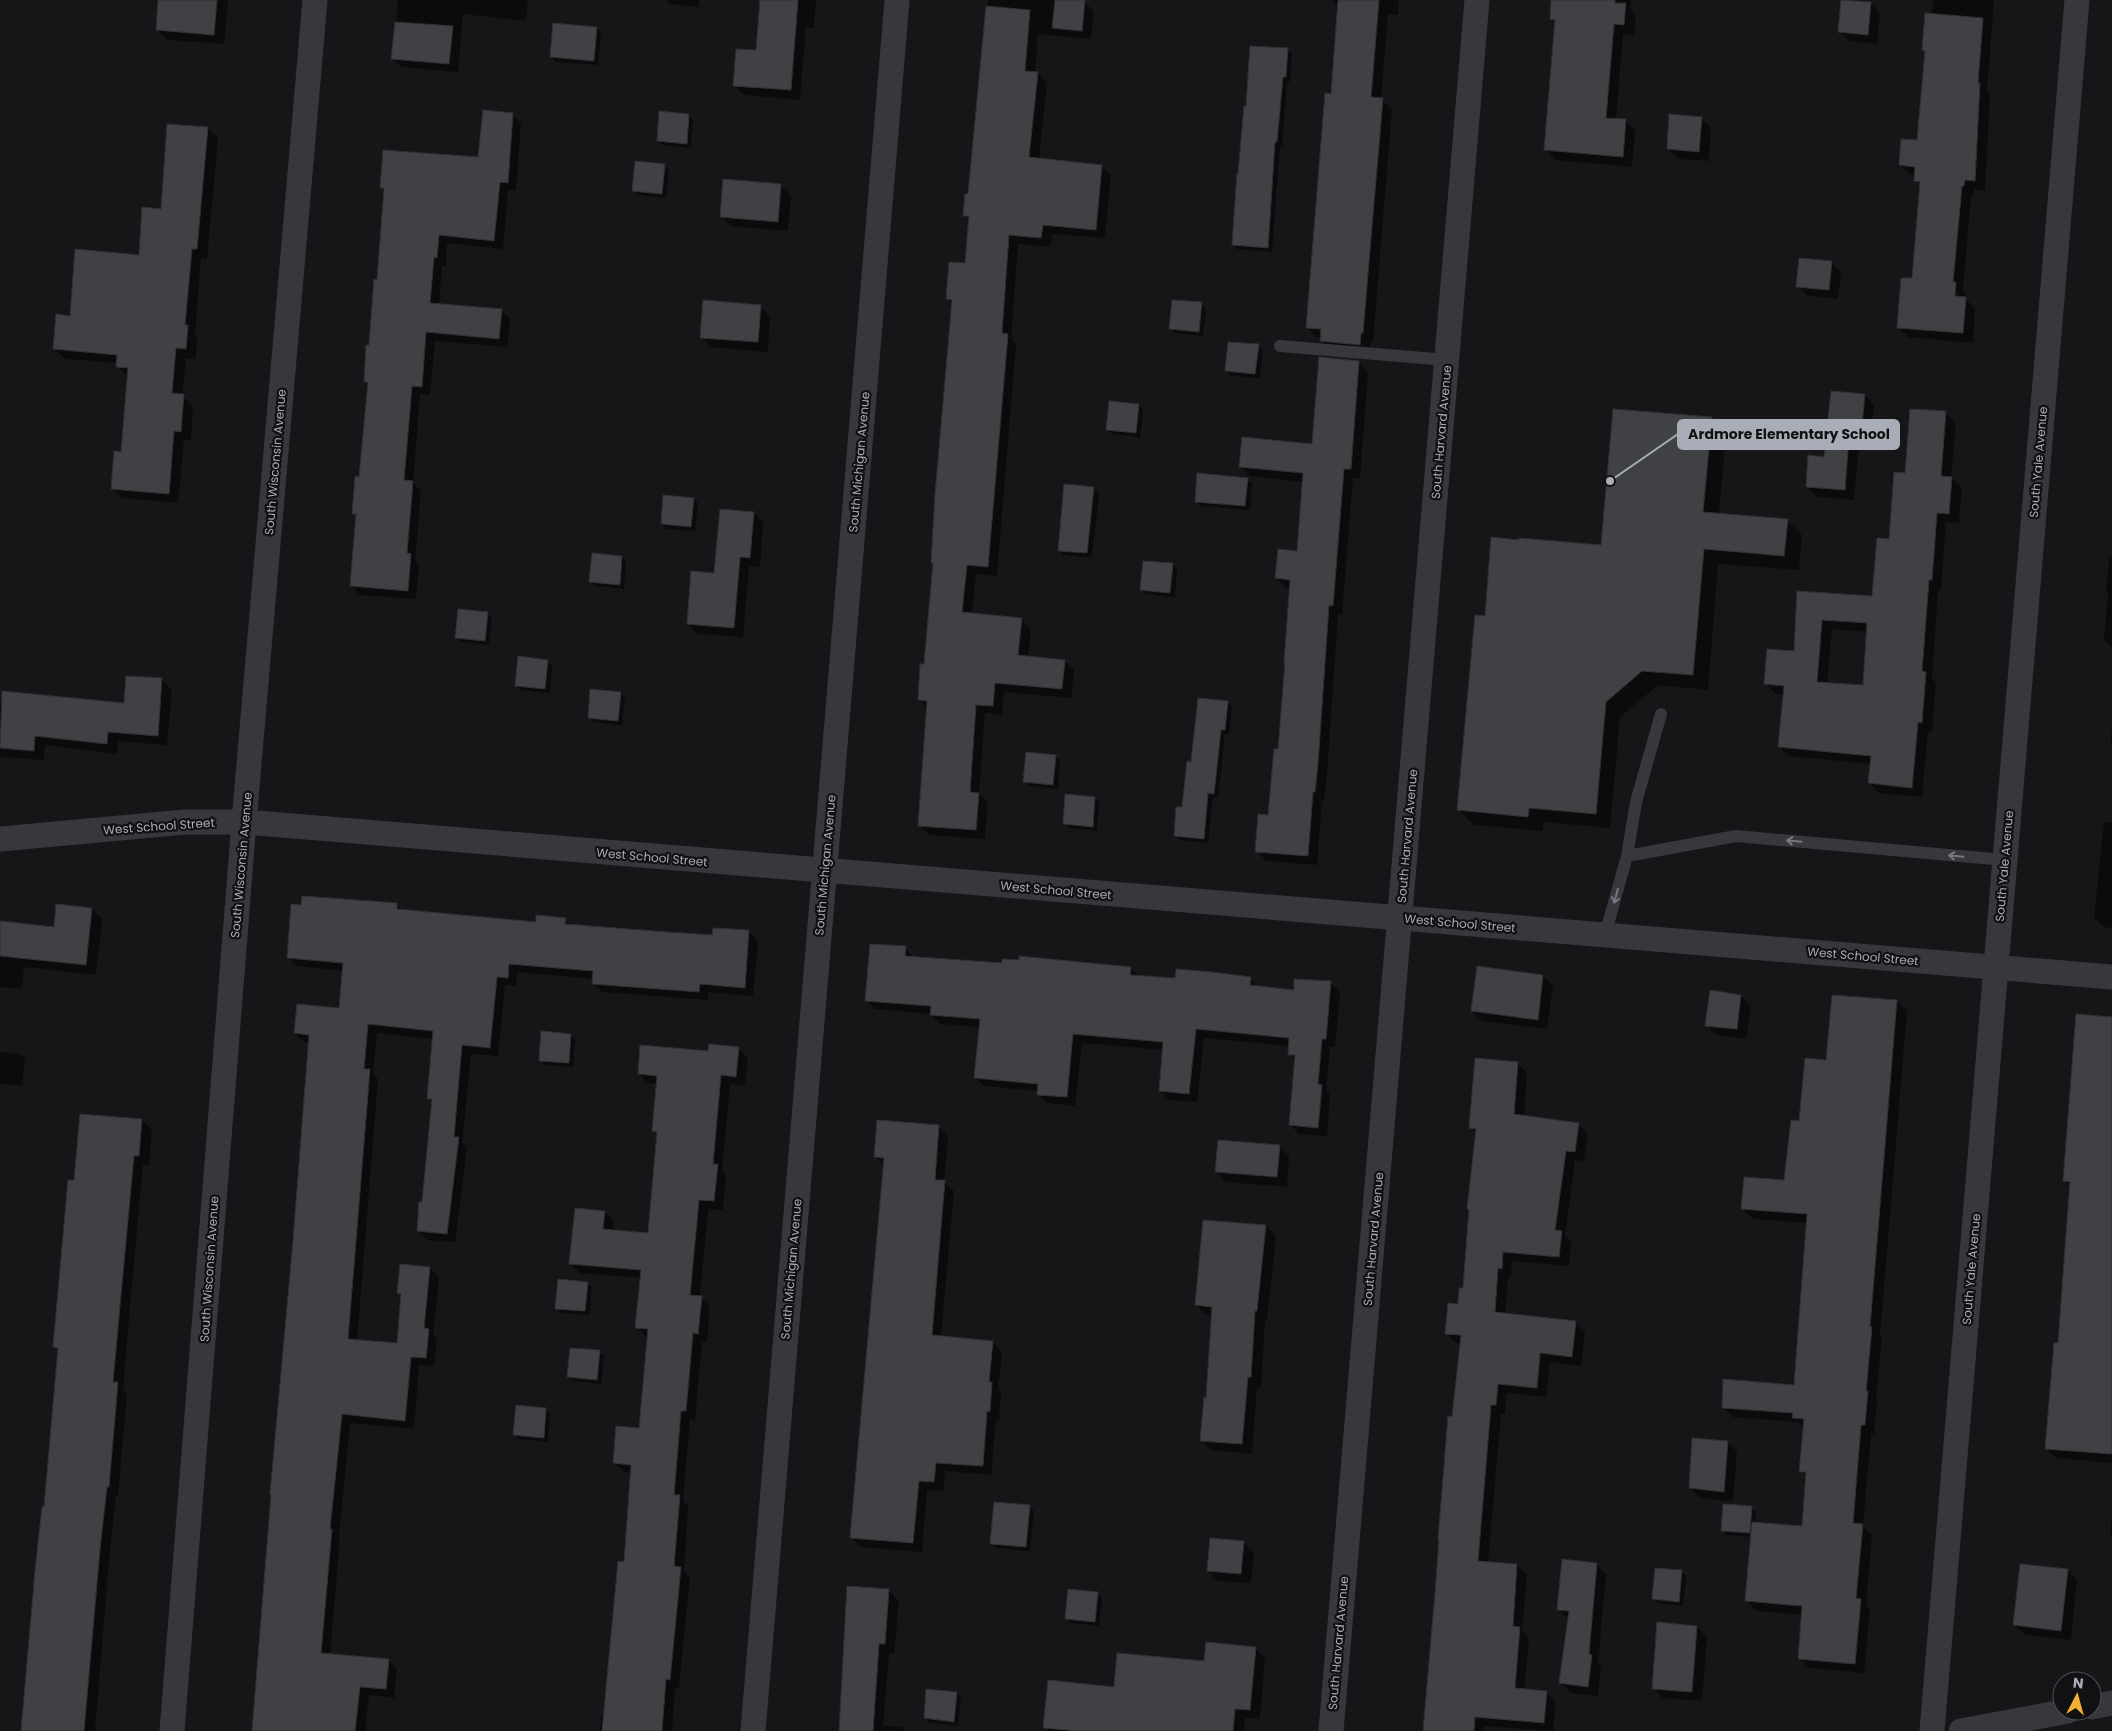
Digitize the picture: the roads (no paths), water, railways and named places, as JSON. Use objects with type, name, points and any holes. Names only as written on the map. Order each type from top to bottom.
[{"type":"street","name":"South Wisconsin Avenue","points":[[172,1731],[244,822],[315,0]]},
{"type":"street","name":"South Michigan Avenue","points":[[753,1731],[897,0]]},
{"type":"street","name":"South Harvard Avenue","points":[[1331,1731],[1477,0]]},
{"type":"street","name":"South Yale Avenue","points":[[1932,1731],[2077,0]]},
{"type":"street","name":"West School Street","points":[[0,839],[185,822],[244,822],[2112,977]]},
{"type":"street","points":[[1961,1731],[2052,1714]]},
{"type":"lane","points":[[1280,346],[1447,360]]},
{"type":"lane","points":[[1605,935],[1627,856],[1636,802],[1661,714]]},
{"type":"lane","points":[[1627,856],[1736,836],[2005,860]]},
{"type":"place","name":"Ardmore Elementary School","points":[[1610,481]]}]
